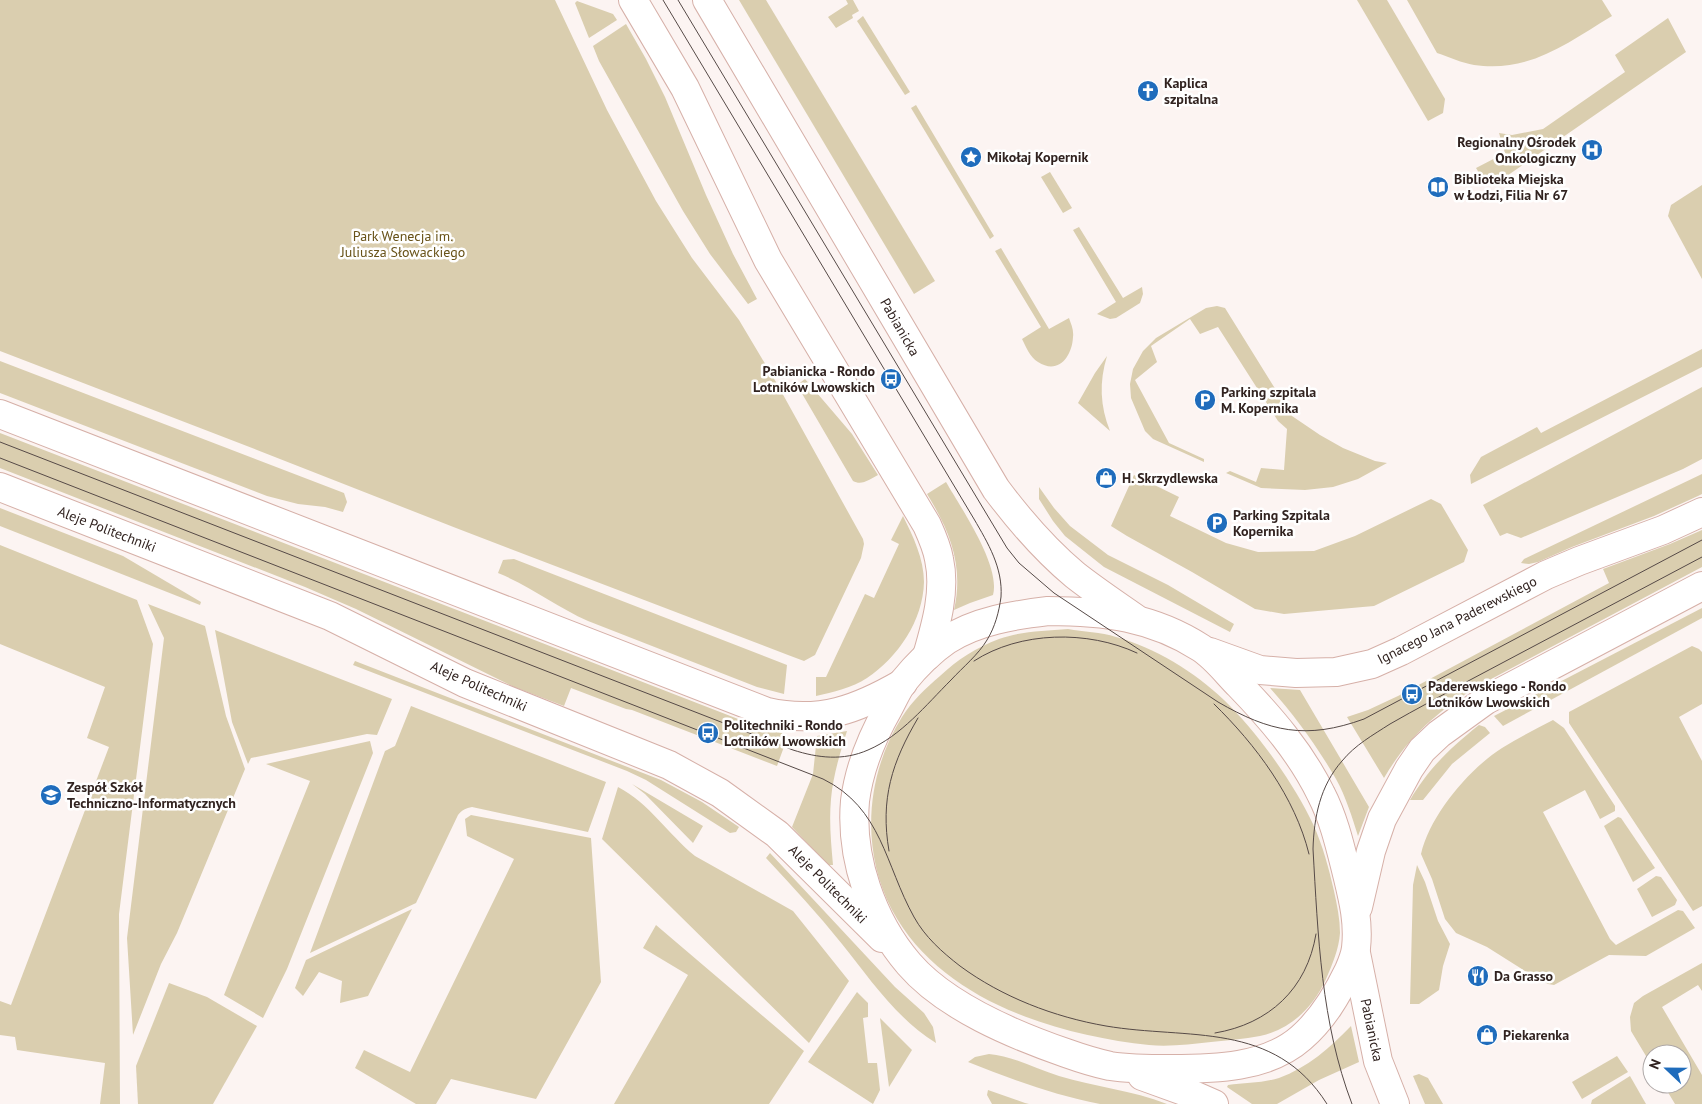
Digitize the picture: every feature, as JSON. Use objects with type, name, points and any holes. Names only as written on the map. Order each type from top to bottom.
[{"type":"main road","points":[[633,0],[685,88],[768,260],[927,525],[940,559],[942,580],[937,618],[927,656]]},
{"type":"main road","name":"Pabianicka","points":[[707,0],[996,490],[1020,521],[1045,548],[1075,575],[1135,618]]},
{"type":"main road","points":[[0,414],[767,712],[792,716],[836,713],[875,699],[903,683]]},
{"type":"main road","name":"Aleje Politechniki","points":[[0,487],[330,616],[465,682],[669,765],[696,779],[720,793],[782,839],[909,964]]},
{"type":"main road","name":"Ignacego Jana Paderewskiego","points":[[1204,650],[1260,670],[1315,674],[1351,670],[1372,664],[1402,651],[1546,575],[1663,530],[1702,512]]},
{"type":"main road","points":[[1110,1066],[1158,1069],[1195,1069],[1230,1066],[1252,1062],[1274,1054],[1295,1043],[1313,1028],[1327,1010],[1356,953],[1357,914],[1371,851],[1382,819],[1408,769],[1422,750],[1439,734],[1486,700],[1702,586]]},
{"type":"main road","points":[[1214,1104],[1189,1092],[1041,1045],[975,1014],[930,984],[909,964],[893,942],[878,916],[866,886],[858,858],[855,826],[856,801],[866,758],[883,717],[903,683],[927,656],[947,640],[966,630],[1020,614],[1048,611],[1081,611],[1135,618],[1172,632],[1204,650],[1268,715],[1307,767],[1332,818],[1357,914]]},
{"type":"main road","name":"Pabianicka","points":[[1356,953],[1378,1061],[1395,1104]]},
{"type":"green space","name":"Park Wenecja im. Juliusza Słowackiego","points":[[0,0],[555,0],[607,110],[656,201],[692,258],[739,320],[776,382],[863,539],[864,544],[861,558],[815,655],[804,661],[0,351]]},
{"type":"green space","points":[[739,0],[766,0],[935,281],[914,294]]},
{"type":"green space","points":[[846,0],[853,0],[859,11],[852,15],[853,18],[836,28],[828,17],[848,4]]},
{"type":"green space","points":[[1357,0],[1387,0],[1445,99],[1443,113],[1428,121]]},
{"type":"green space","points":[[1407,0],[1602,0],[1612,16],[1547,54],[1513,65],[1474,65],[1437,53]]},
{"type":"green space","points":[[577,1],[613,14],[617,20],[589,38],[575,3]]},
{"type":"green space","points":[[863,16],[910,92],[905,95],[857,21]]},
{"type":"green space","points":[[1668,18],[1686,52],[1498,182],[1486,184],[1476,168],[1505,153],[1499,133],[1512,135],[1543,129],[1625,72],[1615,55]]},
{"type":"green space","points":[[626,24],[665,97],[706,195],[733,254],[757,299],[748,304],[710,254],[683,211],[599,61],[593,46]]},
{"type":"green space","points":[[916,105],[994,236],[990,239],[911,108]]},
{"type":"green space","points":[[1050,172],[1072,208],[1063,213],[1041,177]]},
{"type":"green space","points":[[1702,185],[1702,279],[1668,216],[1671,205]]},
{"type":"green space","points":[[1079,227],[1123,298],[1142,287],[1143,294],[1140,303],[1116,318],[1110,319],[1097,314],[1116,302],[1073,230]]},
{"type":"green space","points":[[1001,248],[1049,329],[1069,318],[1073,332],[1072,344],[1067,357],[1058,365],[1045,365],[1035,360],[1030,355],[1022,339],[1041,327],[995,251]]},
{"type":"green space","points":[[1217,306],[1225,308],[1292,416],[1343,448],[1375,461],[1387,463],[1358,479],[1333,487],[1305,490],[1261,488],[1226,473],[1230,471],[1256,482],[1261,468],[1284,470],[1287,429],[1278,421],[1218,327],[1200,334],[1190,319],[1151,346],[1157,362],[1135,380],[1169,443],[1204,459],[1204,462],[1153,439],[1145,431],[1131,398],[1130,384],[1133,369],[1143,351],[1156,338],[1206,308]]},
{"type":"green space","points":[[1702,349],[1702,367],[1471,484],[1470,475],[1481,457],[1537,427],[1541,433]]},
{"type":"green space","points":[[1107,356],[1104,366],[1102,394],[1104,412],[1110,431],[1078,403]]},
{"type":"green space","points":[[0,361],[344,493],[347,502],[343,512],[267,496],[0,393]]},
{"type":"green space","points":[[805,379],[852,434],[878,475],[860,483],[853,481],[797,385]]},
{"type":"green space","points":[[1702,387],[1702,459],[1683,469],[1521,538],[1507,533],[1500,536],[1483,505]]},
{"type":"green space","points":[[0,433],[751,724],[782,733],[785,744],[777,766],[571,688],[564,706],[514,687],[356,609],[305,587],[0,468]]},
{"type":"green space","points":[[1702,474],[1702,494],[1698,496],[1654,516],[1538,562],[1521,563],[1524,559]]},
{"type":"green space","points":[[1134,475],[1179,497],[1170,516],[1226,543],[1258,552],[1314,551],[1355,536],[1431,499],[1441,504],[1468,550],[1464,562],[1374,606],[1284,614],[1255,609],[1111,526]]},
{"type":"green space","points":[[946,482],[986,553],[994,583],[993,595],[954,610],[957,579],[953,549],[942,522],[927,494]]},
{"type":"green space","points":[[1039,487],[1070,526],[1108,555],[1168,585],[1234,624],[1230,632],[1104,567],[1065,536],[1039,499]]},
{"type":"green space","points":[[0,508],[123,556],[201,602],[200,605],[0,526]]},
{"type":"green space","points":[[903,516],[917,548],[924,573],[923,596],[914,624],[907,637],[889,660],[867,678],[849,687],[816,696],[816,677],[826,677],[865,594],[874,598],[899,544],[891,540]]},
{"type":"green space","points":[[1702,530],[1702,567],[1463,695],[1437,715],[1414,737],[1393,763],[1384,778],[1347,717],[1368,710],[1398,696],[1609,583],[1603,569]]},
{"type":"green space","points":[[0,545],[137,600],[153,644],[119,914],[120,1104],[100,1104],[105,1063],[17,1050],[15,1037],[0,1035],[0,1001],[11,1005],[109,747],[87,738],[105,687],[0,644]]},
{"type":"green space","points":[[514,559],[787,665],[784,694],[757,687],[588,621],[498,573],[503,560]]},
{"type":"green space","points":[[148,604],[205,626],[226,716],[245,769],[177,933],[161,964],[133,1035],[127,938],[164,638]]},
{"type":"green space","points":[[1702,608],[1702,618],[1503,726],[1494,716]]},
{"type":"green space","points":[[1068,629],[1110,635],[1130,641],[1159,654],[1187,670],[1224,700],[1249,727],[1285,775],[1305,808],[1317,832],[1328,866],[1337,907],[1340,933],[1335,957],[1315,999],[1300,1016],[1282,1028],[1271,1033],[1248,1038],[1157,1046],[1113,1040],[1039,1022],[1003,1008],[970,990],[939,968],[913,941],[892,910],[882,887],[875,862],[872,812],[875,787],[881,763],[890,739],[902,717],[930,685],[953,665],[975,650],[991,642],[1016,634]]},
{"type":"green space","points":[[215,630],[392,699],[377,735],[367,734],[251,758],[248,764],[232,722]]},
{"type":"green space","points":[[1692,646],[1702,652],[1702,704],[1679,717],[1702,761],[1702,906],[1693,911],[1569,723],[1569,712]]},
{"type":"green space","points":[[355,661],[661,780],[702,802],[739,827],[736,832],[730,833],[646,780],[627,771],[353,665]]},
{"type":"green space","points":[[1270,688],[1300,690],[1369,807],[1358,836],[1343,793],[1329,767],[1288,709]]},
{"type":"green space","points":[[411,706],[606,782],[588,832],[472,807],[466,809],[458,815],[416,903],[310,953],[385,751],[395,746]]},
{"type":"green space","points":[[1553,720],[1564,728],[1615,806],[1615,811],[1600,819],[1585,790],[1543,812],[1610,939],[1616,945],[1678,910],[1683,911],[1695,928],[1646,956],[1609,955],[1554,985],[1548,984],[1525,971],[1487,947],[1456,933],[1445,919],[1432,879],[1421,854],[1433,824],[1452,794],[1464,780],[1502,748]]},
{"type":"green space","points":[[1479,725],[1485,727],[1490,733],[1452,764],[1423,800],[1410,800],[1441,759]]},
{"type":"green space","points":[[847,731],[832,790],[830,824],[833,865],[828,865],[792,827],[813,774],[817,736]]},
{"type":"green space","points":[[370,741],[373,753],[287,969],[263,1018],[224,995],[310,781],[266,764]]},
{"type":"green space","points":[[632,784],[703,826],[693,843],[645,794]]},
{"type":"green space","points":[[618,787],[649,810],[695,856],[793,911],[849,981],[809,1043],[602,839]]},
{"type":"green space","points":[[471,815],[591,838],[601,982],[536,1099],[451,1079],[436,1104],[416,1104],[355,1068],[364,1050],[410,1072],[514,859],[467,836],[465,819]]},
{"type":"green space","points":[[1618,817],[1621,818],[1655,868],[1633,882],[1604,826]]},
{"type":"green space","points":[[770,853],[895,987],[924,1013],[933,1027],[936,1043],[909,1022],[885,998],[824,922],[766,858]]},
{"type":"green space","points":[[1417,865],[1425,882],[1438,921],[1450,944],[1443,966],[1439,990],[1419,1004],[1410,1004],[1413,885]]},
{"type":"green space","points":[[1656,876],[1661,877],[1677,900],[1675,905],[1652,917],[1637,889]]},
{"type":"green space","points":[[412,909],[368,996],[340,1003],[342,981],[319,972],[303,996],[295,988],[306,960]]},
{"type":"green space","points":[[656,925],[804,1051],[769,1104],[614,1104],[688,975],[643,948]]},
{"type":"green space","points":[[1702,963],[1702,991],[1698,985],[1662,1007],[1684,1044],[1642,1044],[1642,1049],[1631,1031],[1630,1017],[1634,1003]]},
{"type":"green space","points":[[169,983],[207,997],[257,1026],[213,1104],[138,1104],[136,1066]]},
{"type":"green space","points":[[857,992],[868,1003],[868,1017],[863,1018],[868,1063],[877,1063],[880,1090],[873,1104],[808,1062]]},
{"type":"green space","points":[[880,1018],[912,1050],[889,1087]]},
{"type":"green space","points":[[1351,1026],[1359,1062],[1319,1080],[1277,1104],[1252,1104],[1227,1087],[1228,1085],[1273,1080],[1289,1074],[1318,1056]]},
{"type":"green space","points":[[989,1054],[1016,1060],[1059,1076],[1140,1095],[1167,1104],[1100,1104],[1033,1086],[968,1062],[975,1057]]},
{"type":"green space","points":[[1617,1056],[1628,1072],[1582,1099],[1572,1082]]},
{"type":"green space","points":[[1692,1058],[1702,1075],[1702,1104],[1675,1104],[1669,1094],[1692,1094]]},
{"type":"green space","points":[[1419,1074],[1428,1078],[1443,1104],[1425,1104],[1413,1076]]},
{"type":"green space","points":[[1630,1076],[1646,1104],[1591,1104],[1592,1100]]},
{"type":"green space","points":[[988,1090],[1029,1104],[992,1104],[987,1095]]},
{"type":"tram line","points":[[0,442],[793,750],[830,757],[849,756],[868,750],[891,737],[975,656],[987,640],[996,619],[1001,597],[1000,576],[994,556],[974,519],[663,0]]},
{"type":"tram line","points":[[678,0],[1007,548],[1019,563],[1054,593],[1218,702],[1255,720],[1289,730],[1324,729],[1343,726],[1364,719],[1702,540]]},
{"type":"tram line","points":[[0,458],[823,779],[843,791],[858,805],[870,822],[880,839],[904,897],[923,931],[934,944],[976,977],[1029,1004],[1087,1022],[1137,1030],[1227,1039],[1255,1046],[1282,1058],[1306,1077],[1327,1104]]},
{"type":"tram line","points":[[1352,1104],[1342,1073],[1327,1010],[1319,946],[1313,849],[1315,825],[1320,802],[1323,791],[1334,771],[1353,750],[1390,724],[1702,557]]},
{"type":"tram line","points":[[974,661],[992,651],[1012,644],[1054,637],[1097,640],[1137,653]]},
{"type":"tram line","points":[[1214,704],[1245,737],[1272,773],[1294,812],[1309,854]]},
{"type":"tram line","points":[[889,851],[886,814],[890,782],[901,750],[918,718]]},
{"type":"tram line","points":[[1215,1033],[1252,1021],[1282,1001],[1304,971],[1316,934]]},
{"type":"place","name":"Kaplica szpitalna","points":[[1148,91]]},
{"type":"place","name":"Regionalny Ośrodek Onkologiczny","points":[[1592,150]]},
{"type":"place","name":"Mikołaj Kopernik","points":[[971,157]]},
{"type":"place","name":"Biblioteka Miejska w Łodzi, Filia Nr 67","points":[[1438,187]]},
{"type":"place","name":"Pabianicka - Rondo Lotników Lwowskich","points":[[891,379]]},
{"type":"place","name":"Parking szpitala M. Kopernika","points":[[1205,400]]},
{"type":"place","name":"H. Skrzydlewska","points":[[1106,478]]},
{"type":"place","name":"Parking Szpitala Kopernika","points":[[1217,523]]},
{"type":"place","name":"Paderewskiego - Rondo Lotników Lwowskich","points":[[1412,694]]},
{"type":"place","name":"Politechniki - Rondo Lotników Lwowskich","points":[[708,733]]},
{"type":"place","name":"Zespół Szkół Techniczno-Informatycznych","points":[[51,795]]},
{"type":"place","name":"Da Grasso","points":[[1478,976]]},
{"type":"place","name":"Piekarenka","points":[[1487,1035]]}]
